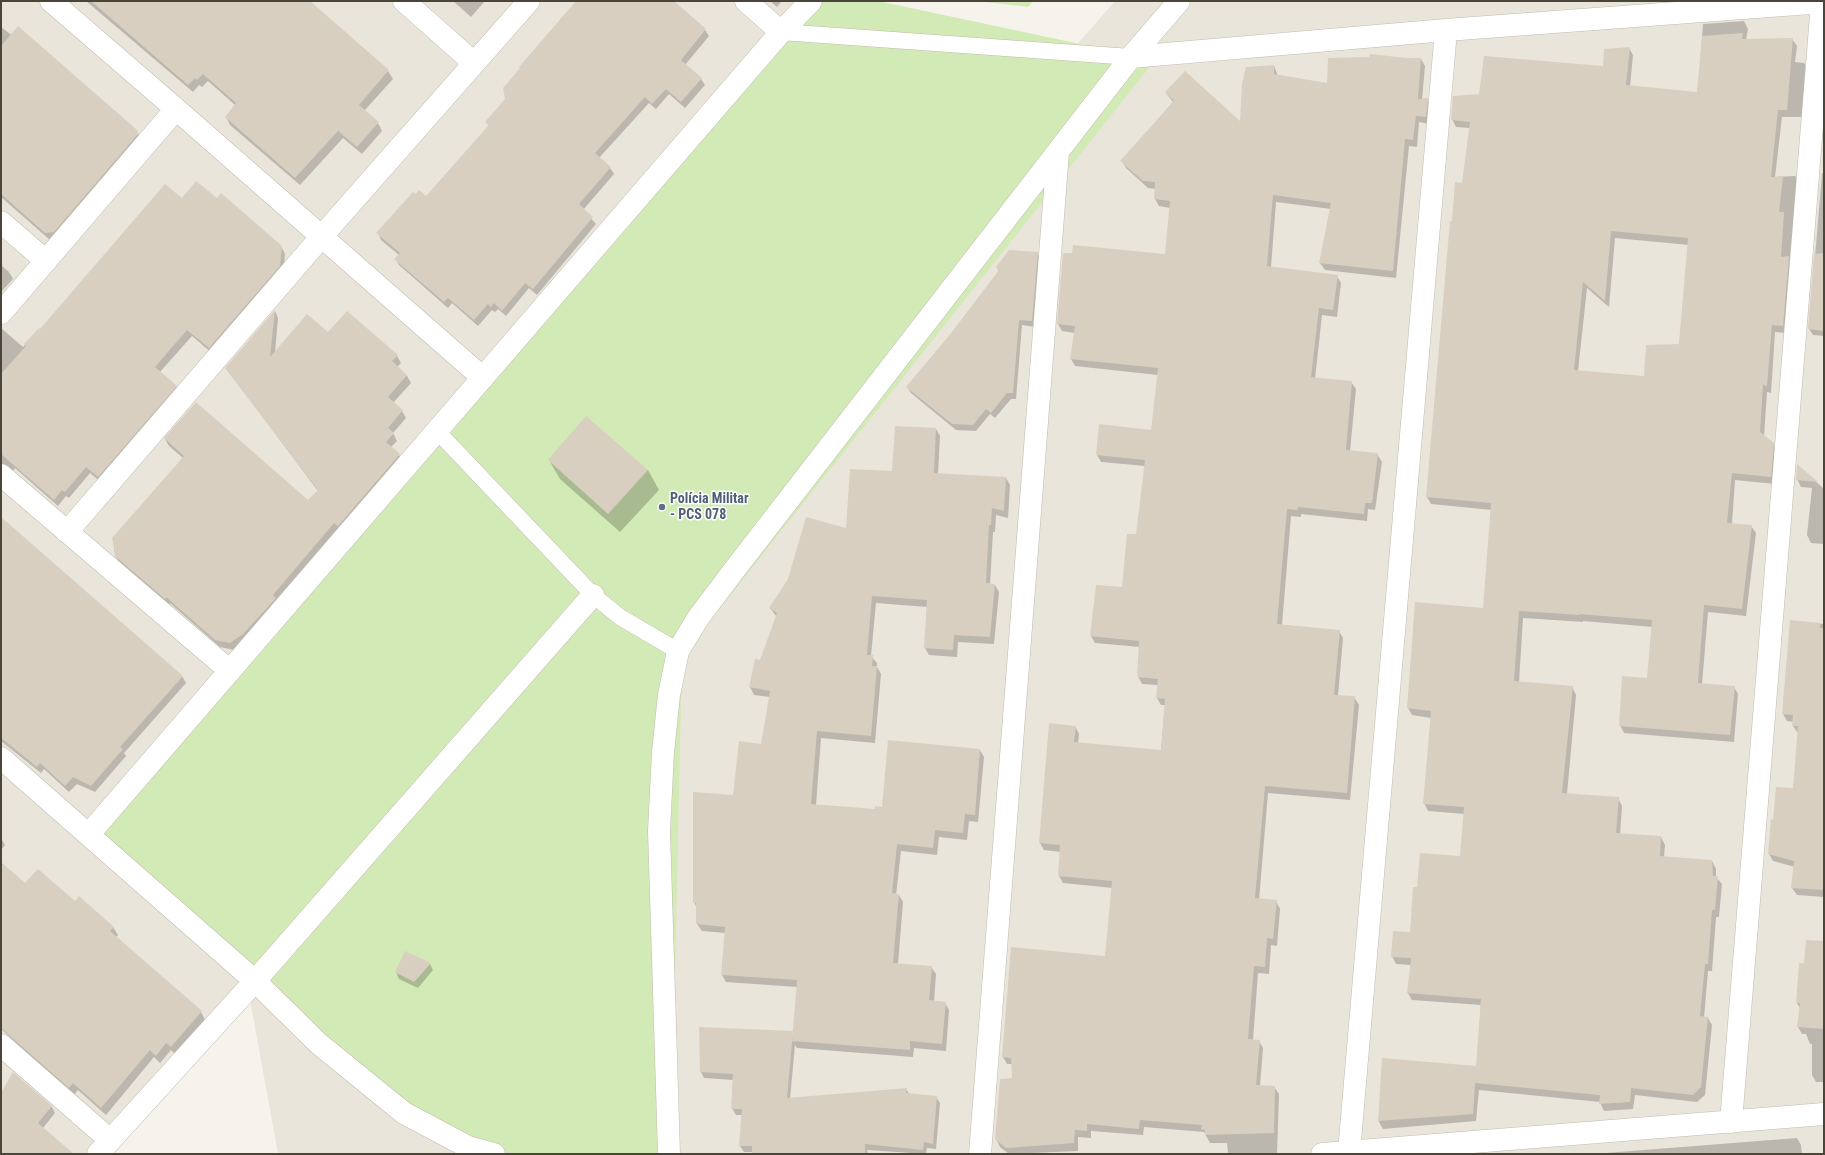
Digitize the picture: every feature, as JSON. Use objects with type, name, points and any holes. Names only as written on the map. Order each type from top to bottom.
[{"type":"street","points":[[51,1],[483,378]]},
{"type":"street","points":[[404,1],[474,63]]},
{"type":"street","points":[[67,532],[322,236],[529,1]]},
{"type":"street","points":[[746,1],[781,32]]},
{"type":"street","points":[[89,834],[781,32],[812,1]]},
{"type":"street","points":[[668,1154],[659,831],[663,752],[669,695],[678,652],[698,618],[735,569],[1131,57],[1179,1]]},
{"type":"street","points":[[1131,57],[1446,30],[1823,3],[1731,1122]]},
{"type":"street","points":[[1349,1152],[1446,30]]},
{"type":"street","points":[[1,313],[176,109]]},
{"type":"street","points":[[980,1154],[1058,152]]},
{"type":"street","points":[[1,222],[46,261]]},
{"type":"street","points":[[1,475],[230,671]]},
{"type":"street","points":[[1,1045],[104,1147],[255,981],[593,595]]},
{"type":"street","points":[[1,758],[255,981],[318,1043],[404,1113],[468,1147],[494,1154]]},
{"type":"street","points":[[1322,1154],[1824,1114]]},
{"type":"lane","points":[[781,32],[1131,57]]},
{"type":"lane","points":[[437,431],[593,595],[620,617],[678,652]]},
{"type":"shaded area","points":[[1,1],[809,1],[255,981],[98,1154],[1,1154]]},
{"type":"shaded area","points":[[1115,1],[1824,1],[1824,1154],[278,1154],[249,994]]},
{"type":"green space","points":[[811,1],[878,1],[1155,60],[682,656],[671,1154],[509,1154],[485,1148],[403,1106],[89,834]]},
{"type":"green space","points":[[976,1],[1033,1],[1028,7]]},
{"type":"building","points":[[91,1],[310,1],[389,70],[359,105],[379,122],[357,147],[338,131],[295,178],[225,117],[236,103],[203,74],[197,80],[195,78],[188,85]]},
{"type":"building","points":[[576,1],[674,1],[706,29],[681,60],[702,78],[681,102],[666,89],[652,104],[645,97],[595,153],[611,167],[579,204],[593,217],[533,289],[525,283],[502,311],[494,303],[491,307],[488,304],[474,320],[448,298],[444,302],[394,259],[400,253],[376,233],[413,192],[416,194],[419,190],[426,196],[489,125],[485,122],[505,99],[503,88],[520,68],[519,67]]},
{"type":"building","points":[[18,26],[137,130],[138,134],[54,232],[45,233],[1,194],[1,46]]},
{"type":"building","points":[[1743,33],[1742,39],[1793,38],[1787,110],[1778,110],[1771,177],[1783,176],[1779,212],[1784,212],[1781,257],[1789,256],[1783,326],[1772,325],[1767,386],[1763,385],[1760,432],[1774,443],[1771,477],[1732,473],[1727,523],[1752,525],[1742,609],[1704,605],[1698,683],[1735,686],[1730,735],[1619,726],[1622,676],[1647,678],[1652,620],[1519,611],[1514,681],[1573,686],[1562,793],[1619,797],[1616,833],[1661,836],[1660,856],[1712,860],[1713,876],[1718,876],[1715,910],[1712,910],[1708,964],[1705,964],[1700,1016],[1708,1017],[1701,1087],[1693,1095],[1631,1088],[1630,1102],[1599,1104],[1600,1095],[1475,1083],[1473,1114],[1378,1121],[1382,1058],[1476,1066],[1481,999],[1407,993],[1411,958],[1391,957],[1393,931],[1410,932],[1413,887],[1417,887],[1420,853],[1460,856],[1464,807],[1423,804],[1431,711],[1407,708],[1415,602],[1483,608],[1491,503],[1426,497],[1450,221],[1452,221],[1455,182],[1462,183],[1470,122],[1451,120],[1453,96],[1479,94],[1484,56],[1603,66],[1604,49],[1630,47],[1626,85],[1697,92],[1702,36]],"holes":[[[1611,231],[1688,238],[1679,344],[1646,345],[1644,376],[1574,370],[1583,282],[1605,301]]]},
{"type":"building","points":[[1370,54],[1421,58],[1418,99],[1428,98],[1426,117],[1416,116],[1413,140],[1405,139],[1393,271],[1319,263],[1331,203],[1273,195],[1267,266],[1338,275],[1333,310],[1319,308],[1311,377],[1352,381],[1346,450],[1378,453],[1372,503],[1365,503],[1364,514],[1298,507],[1297,510],[1287,509],[1277,624],[1340,630],[1334,695],[1355,696],[1347,793],[1265,786],[1255,898],[1277,900],[1273,939],[1267,938],[1265,967],[1254,966],[1248,1039],[1260,1040],[1256,1085],[1275,1086],[1274,1133],[1205,1135],[1205,1130],[1201,1129],[1202,1125],[1140,1120],[1139,1129],[1087,1124],[1087,1131],[1075,1130],[1074,1143],[1006,1148],[995,1139],[1000,1079],[1012,1078],[1011,1058],[1002,1057],[1011,947],[1105,956],[1112,881],[1058,876],[1060,845],[1039,843],[1049,723],[1076,726],[1074,742],[1161,750],[1165,699],[1156,698],[1158,679],[1137,677],[1139,641],[1090,636],[1096,585],[1122,587],[1127,534],[1136,534],[1145,460],[1096,455],[1099,424],[1151,430],[1158,368],[1070,359],[1075,326],[1057,324],[1063,253],[1072,253],[1073,245],[1165,254],[1170,201],[1154,199],[1155,182],[1143,181],[1120,161],[1174,101],[1165,92],[1185,71],[1240,121],[1242,84],[1246,67],[1274,65],[1274,74],[1327,83],[1328,58],[1369,57]]},
{"type":"building","points":[[196,181],[217,198],[221,193],[282,246],[280,266],[209,348],[187,330],[155,367],[177,386],[98,477],[86,467],[65,492],[62,490],[54,500],[1,454],[1,374],[26,346],[24,344],[39,328],[40,329],[165,184],[182,198]]},
{"type":"building","points":[[1009,250],[1038,252],[1032,321],[1019,320],[1013,393],[1007,393],[991,413],[986,409],[973,425],[952,424],[906,387],[952,332],[999,270],[996,267]]},
{"type":"building","points":[[1824,253],[1824,331],[1808,329],[1814,254]]},
{"type":"building","points":[[275,310],[270,357],[307,314],[328,332],[347,311],[398,355],[392,361],[407,375],[388,397],[403,410],[388,428],[394,433],[386,442],[400,454],[338,526],[334,523],[273,595],[276,598],[243,634],[230,643],[215,640],[166,597],[165,599],[116,557],[112,538],[184,456],[164,438],[196,402],[308,500],[318,490],[225,368]]},
{"type":"building","points":[[586,416],[648,470],[608,514],[548,460]]},
{"type":"building","points":[[895,426],[936,428],[934,473],[1006,477],[1004,511],[992,508],[991,525],[989,525],[986,583],[995,584],[990,637],[954,635],[953,650],[924,648],[927,600],[872,596],[867,655],[873,655],[872,666],[877,666],[871,736],[817,731],[811,804],[875,809],[875,806],[882,807],[888,740],[980,749],[975,815],[965,814],[963,833],[935,830],[933,848],[897,844],[892,893],[899,894],[893,963],[932,966],[929,1000],[946,1002],[942,1044],[910,1041],[910,1050],[792,1041],[797,980],[721,975],[725,927],[696,924],[696,903],[693,903],[693,792],[733,795],[739,741],[761,744],[770,691],[749,687],[755,659],[760,660],[777,613],[769,608],[788,579],[806,517],[846,528],[850,469],[892,471]]},
{"type":"building","points":[[1797,464],[1818,482],[1796,480]]},
{"type":"building","points":[[1,517],[183,676],[120,747],[123,749],[91,786],[73,777],[65,786],[40,763],[37,767],[1,738]]},
{"type":"building","points":[[1790,620],[1820,623],[1820,628],[1824,628],[1824,890],[1791,888],[1794,861],[1768,854],[1776,787],[1793,788],[1798,726],[1792,726],[1793,715],[1782,714]]},
{"type":"building","points":[[1,862],[25,883],[38,869],[75,901],[79,896],[114,927],[110,931],[202,1011],[171,1047],[166,1043],[156,1056],[150,1050],[101,1108],[73,1083],[69,1088],[1,1028]]},
{"type":"building","points":[[1806,940],[1824,941],[1824,1029],[1797,1027],[1800,1003],[1796,1003],[1799,963],[1804,963]]},
{"type":"building","points":[[405,951],[431,963],[414,982],[395,972]]},
{"type":"building","points":[[699,1027],[793,1031],[787,1098],[907,1088],[906,1093],[937,1096],[933,1144],[924,1142],[923,1150],[865,1144],[865,1154],[752,1154],[752,1146],[739,1146],[742,1109],[731,1109],[733,1074],[700,1072]]},
{"type":"building","points":[[13,1072],[52,1106],[38,1123],[74,1154],[1,1154],[1,1093]]},
{"type":"place","name":"Polícia Militar - PCS 078","points":[[662,507]]}]
